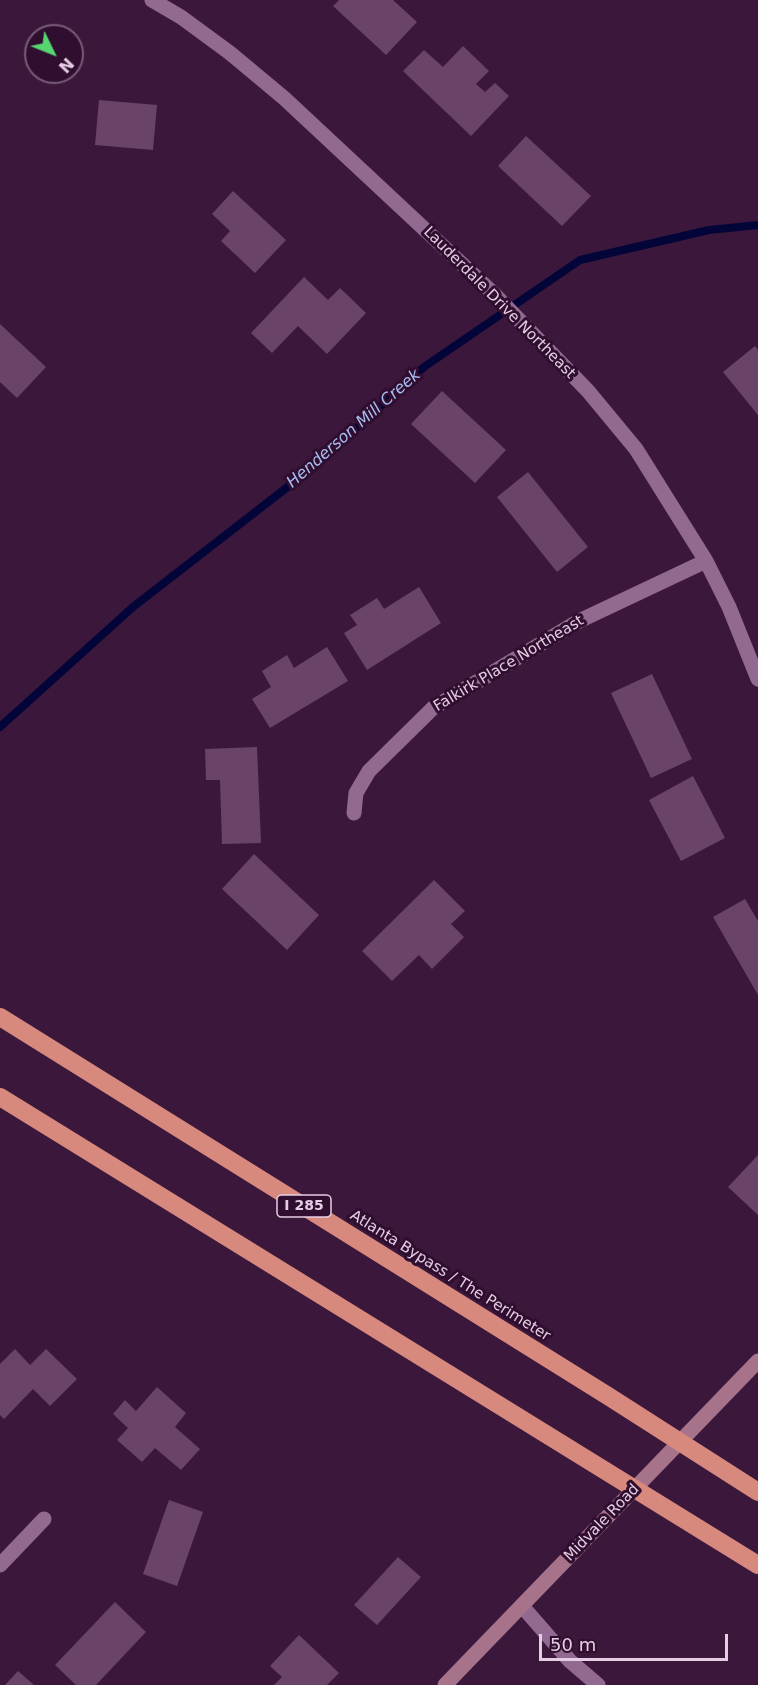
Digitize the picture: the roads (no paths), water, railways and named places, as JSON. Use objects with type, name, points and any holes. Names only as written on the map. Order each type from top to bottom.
[{"type":"highway","name":"Atlanta Bypass / The Perimeter","points":[[0,1017],[758,1492]]},
{"type":"highway","points":[[0,1097],[758,1565]]},
{"type":"street","name":"Lauderdale Drive Northeast","points":[[152,0],[181,17],[230,53],[284,98],[494,294],[588,391],[636,449],[706,561],[729,607],[758,679]]},
{"type":"street","name":"Falkirk Place Northeast","points":[[354,813],[356,794],[369,771],[433,708],[579,621],[706,561]]},
{"type":"street","name":"Midvale Road","points":[[445,1685],[758,1361]]},
{"type":"street","points":[[0,1565],[44,1519]]},
{"type":"street","points":[[522,1606],[570,1661],[598,1685]]},
{"type":"waterway","name":"Henderson Mill Creek","points":[[0,727],[133,607],[312,468],[424,367],[580,260],[709,230],[758,225]]}]
